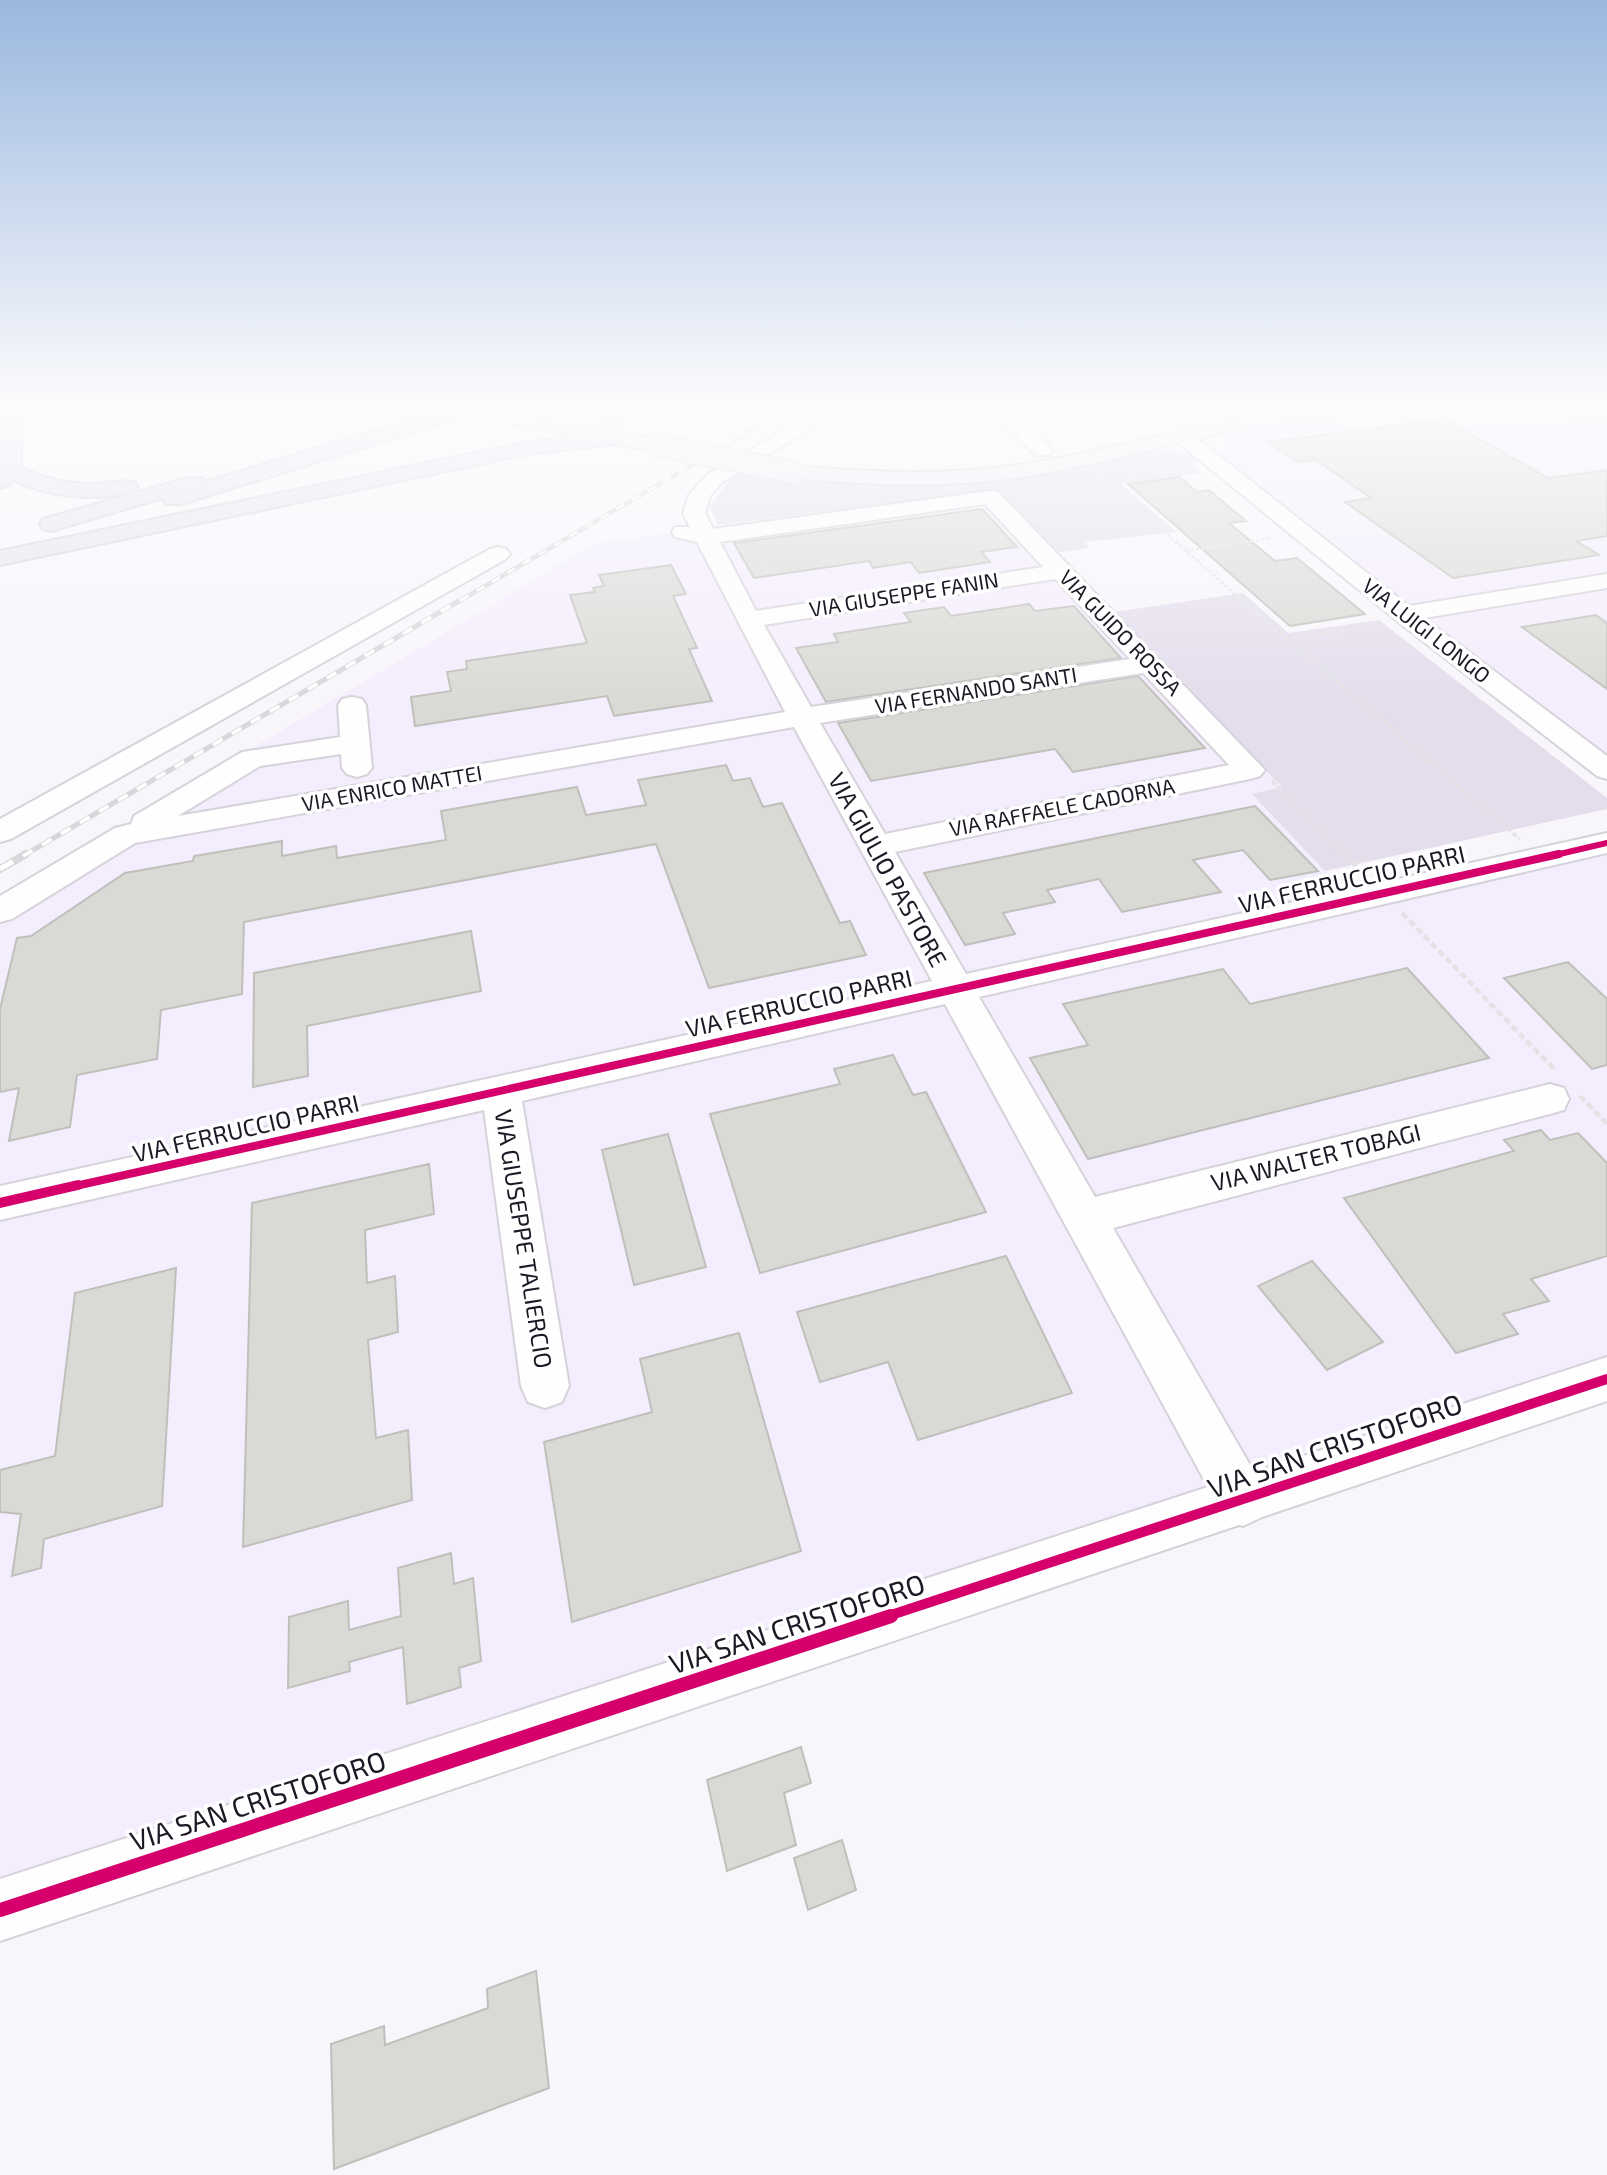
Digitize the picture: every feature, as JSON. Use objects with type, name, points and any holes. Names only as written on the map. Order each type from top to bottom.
[{"type":"highway","points":[[0,540],[123,504]]},
{"type":"highway","points":[[0,552],[168,504]]},
{"type":"highway","points":[[0,558],[262,504]]},
{"type":"street","name":"VIA GIULIO PASTORE","points":[[697,504],[694,513],[694,535],[748,620],[1243,1501]]},
{"type":"street","name":"VIA GUIDO ROSSA","points":[[694,535],[933,504]]},
{"type":"street","name":"VIA GUIDO ROSSA","points":[[997,504],[1250,770]]},
{"type":"street","name":"VIA LUIGI LONGO","points":[[1264,504],[1607,770]]},
{"type":"street","points":[[0,832],[498,554]]},
{"type":"street","name":"VIA GIUSEPPE FANIN","points":[[748,620],[1060,571]]},
{"type":"street","points":[[1407,617],[1607,581]]},
{"type":"street","name":"VIA FERNANDO SANTI","points":[[802,717],[1149,664]]},
{"type":"street","points":[[352,705],[359,794]]},
{"type":"street","name":"VIA ENRICO MATTEI","points":[[0,911],[126,835],[802,717]]},
{"type":"street","points":[[126,835],[252,758],[355,744]]},
{"type":"street","name":"VIA RAFFAELE CADORNA","points":[[874,846],[1250,770]]},
{"type":"street","name":"VIA FERRUCCIO PARRI","points":[[0,1203],[1607,843]]},
{"type":"street","name":"VIA WALTER TOBAGI","points":[[1082,1218],[1563,1090]]},
{"type":"street","name":"VIA GIUSEPPE TALIERCIO","points":[[501,1092],[545,1386]]},
{"type":"street","name":"VIA SAN CRISTOFORO","points":[[0,1910],[1607,1379]]},
{"type":"path","points":[[1132,504],[1542,857]]},
{"type":"path","points":[[1185,551],[1301,534]]},
{"type":"path","points":[[1286,639],[1407,617]]},
{"type":"path","points":[[1250,770],[1270,778],[1381,892],[1563,1090],[1607,1124]]},
{"type":"shaded area","points":[[712,504],[887,504],[717,525],[710,506]]},
{"type":"shaded area","points":[[887,504],[1007,504],[1282,787],[1253,794],[1360,907],[1607,852],[1607,1365],[0,1881],[0,899],[594,544]]},
{"type":"shaded area","points":[[1007,504],[1143,504],[1176,532],[1085,542],[1089,548],[1055,553]]},
{"type":"shaded area","points":[[1276,504],[1607,504],[1607,758]]},
{"type":"shaded area","points":[[1243,593],[1288,633],[1379,620],[1607,798],[1607,809],[1325,871],[1252,794],[1282,787],[1114,612]]},
{"type":"building","points":[[1150,504],[1225,504],[1246,521],[1229,523],[1275,561],[1297,558],[1365,614],[1290,626]]},
{"type":"building","points":[[1347,504],[1607,504],[1607,536],[1576,541],[1599,555],[1453,578]]},
{"type":"building","points":[[982,509],[1017,547],[981,552],[990,562],[919,573],[911,562],[873,568],[869,561],[754,578],[734,543]]},
{"type":"building","points":[[671,565],[686,594],[673,596],[697,648],[689,649],[712,701],[614,716],[607,696],[415,726],[411,697],[451,691],[447,672],[467,669],[466,661],[587,643],[570,595],[595,592],[593,588],[604,586],[599,575]]},
{"type":"building","points":[[1029,604],[1035,611],[1074,606],[1121,658],[826,702],[796,648],[838,642],[834,634],[911,622],[904,613],[944,607],[951,616]]},
{"type":"building","points":[[1596,615],[1607,623],[1607,689],[1522,627]]},
{"type":"building","points":[[1138,676],[1205,748],[1073,772],[1055,749],[871,781],[838,723]]},
{"type":"building","points":[[726,765],[733,781],[750,778],[763,807],[782,803],[840,923],[850,921],[866,955],[709,988],[656,844],[244,922],[242,994],[161,1010],[157,1059],[77,1075],[70,1127],[9,1141],[19,1088],[0,1092],[0,1009],[17,938],[31,936],[125,873],[193,861],[194,856],[282,841],[282,856],[336,846],[337,858],[446,840],[441,811],[577,787],[586,815],[646,805],[638,780]]},
{"type":"building","points":[[1255,806],[1318,871],[1270,880],[1243,850],[1193,860],[1221,892],[1122,912],[1099,879],[1047,890],[1055,902],[1003,913],[1015,934],[965,945],[924,873]]},
{"type":"building","points":[[471,931],[481,991],[307,1026],[308,1076],[253,1087],[254,973]]},
{"type":"building","points":[[1568,962],[1607,999],[1607,1065],[1592,1069],[1504,978]]},
{"type":"building","points":[[1407,968],[1489,1058],[1088,1159],[1030,1058],[1088,1045],[1063,1004],[1223,969],[1250,1004]]},
{"type":"building","points":[[893,1055],[913,1095],[926,1092],[986,1212],[760,1273],[710,1114],[840,1084],[834,1069]]},
{"type":"building","points":[[1541,1130],[1550,1140],[1578,1133],[1607,1163],[1607,1256],[1531,1279],[1549,1301],[1503,1314],[1518,1334],[1456,1353],[1344,1198],[1514,1151],[1504,1140]]},
{"type":"building","points":[[668,1134],[706,1267],[634,1285],[602,1150]]},
{"type":"building","points":[[429,1164],[434,1214],[365,1230],[367,1283],[395,1276],[398,1332],[368,1340],[376,1438],[408,1430],[412,1500],[243,1547],[252,1203]]},
{"type":"building","points":[[1006,1256],[1072,1393],[918,1440],[888,1362],[820,1382],[797,1312]]},
{"type":"building","points":[[1312,1261],[1383,1342],[1327,1370],[1258,1286]]},
{"type":"building","points":[[176,1268],[162,1506],[44,1539],[41,1568],[12,1576],[21,1514],[0,1512],[0,1470],[55,1456],[75,1293]]},
{"type":"building","points":[[739,1333],[801,1551],[572,1622],[544,1442],[652,1412],[640,1359]]},
{"type":"building","points":[[451,1553],[454,1584],[473,1578],[481,1661],[459,1668],[461,1687],[407,1704],[403,1647],[349,1662],[350,1671],[288,1688],[289,1617],[348,1601],[349,1630],[401,1616],[398,1568]]},
{"type":"building","points":[[801,1747],[811,1783],[784,1793],[796,1845],[727,1871],[707,1780]]},
{"type":"building","points":[[842,1840],[856,1890],[808,1910],[794,1858]]},
{"type":"building","points":[[536,1971],[549,2088],[334,2169],[331,2044],[384,2026],[385,2045],[488,2008],[487,1989]]},
{"type":"railway","points":[[461,600],[626,504]]},
{"type":"railway","points":[[23,856],[464,598]]},
{"type":"railway","points":[[0,869],[26,854]]},
{"type":"cycle path","points":[[0,1203],[1607,843]]},
{"type":"cycle path","points":[[0,1910],[1607,1379]]}]
